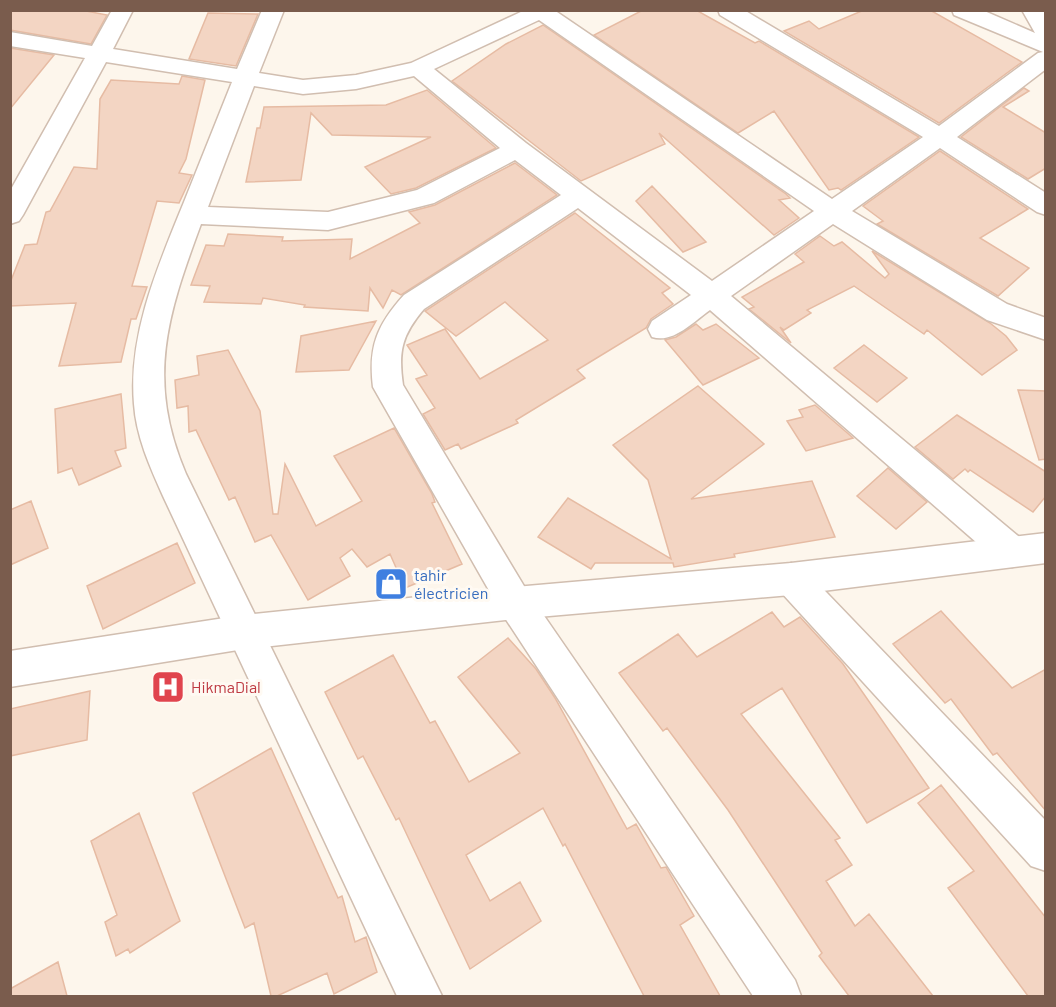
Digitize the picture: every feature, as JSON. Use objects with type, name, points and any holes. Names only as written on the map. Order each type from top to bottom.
[{"type":"street","points":[[10,215],[123,10]]},
{"type":"street","points":[[273,10],[244,78],[175,261],[158,317],[149,360],[149,405],[159,451],[420,996]]},
{"type":"street","points":[[728,10],[940,137],[1046,206]]},
{"type":"street","points":[[962,10],[1046,46]]},
{"type":"street","points":[[1032,10],[1046,33]]},
{"type":"street","points":[[10,39],[303,87],[356,82],[418,68],[542,11],[832,212],[997,312],[1046,329]]},
{"type":"street","points":[[662,329],[940,137],[1046,58]]},
{"type":"street","points":[[418,68],[517,149],[711,295],[1029,550]]},
{"type":"street","points":[[192,215],[328,221],[425,197],[517,149]]},
{"type":"street","points":[[580,195],[414,302],[398,320],[387,341],[384,364],[388,387],[515,603],[779,996]]},
{"type":"street","points":[[10,669],[244,632],[515,603],[791,579],[1029,550]]},
{"type":"street","points":[[791,579],[1046,851]]},
{"type":"building","points":[[10,10],[81,10],[107,15],[91,44],[10,30]]},
{"type":"building","points":[[643,10],[696,10],[755,43],[759,41],[919,137],[841,190],[838,188],[829,190],[774,111],[738,133],[594,35]]},
{"type":"building","points":[[864,10],[930,10],[1022,62],[939,123],[784,31],[809,21],[819,29]]},
{"type":"building","points":[[208,13],[258,14],[236,66],[189,59]]},
{"type":"building","points":[[543,25],[786,194],[790,198],[779,200],[799,218],[774,235],[659,133],[665,144],[581,181],[452,81],[506,44]]},
{"type":"building","points":[[10,48],[54,55],[10,109]]},
{"type":"building","points":[[182,76],[205,80],[186,159],[179,173],[192,175],[179,203],[157,201],[132,286],[147,287],[136,319],[131,319],[121,362],[59,366],[76,303],[10,306],[10,283],[25,245],[37,244],[46,212],[50,211],[74,167],[97,169],[100,99],[111,80],[179,84]]},
{"type":"building","points":[[1024,88],[1029,91],[1003,107],[1046,133],[1046,168],[1028,179],[961,137]]},
{"type":"building","points":[[427,90],[496,148],[416,188],[391,194],[365,167],[431,137],[332,135],[311,113],[301,180],[246,182],[257,128],[260,128],[264,107],[386,105]]},
{"type":"building","points":[[940,151],[1028,209],[980,238],[1029,268],[998,296],[877,224],[883,221],[863,206]]},
{"type":"building","points":[[515,163],[557,195],[401,295],[392,290],[383,308],[370,288],[368,311],[304,307],[305,305],[263,298],[261,304],[204,302],[210,286],[191,285],[206,245],[224,246],[228,234],[283,237],[282,241],[352,239],[350,259],[420,223],[409,212],[435,205]]},
{"type":"building","points":[[652,186],[706,242],[683,252],[636,201]]},
{"type":"building","points":[[575,213],[670,288],[662,293],[673,304],[651,319],[646,328],[577,370],[585,378],[516,420],[518,423],[461,449],[458,444],[445,450],[423,414],[435,408],[416,379],[427,375],[407,345],[445,329],[480,379],[548,340],[505,302],[456,336],[425,311]]},
{"type":"building","points":[[820,236],[834,246],[842,242],[885,278],[889,274],[872,251],[990,323],[1006,336],[1017,350],[982,375],[927,330],[924,334],[854,286],[807,310],[811,313],[784,330],[780,327],[791,343],[749,309],[754,307],[742,297],[804,262],[795,254]]},
{"type":"building","points":[[376,321],[349,370],[296,372],[301,336]]},
{"type":"building","points":[[696,324],[703,330],[716,324],[759,358],[703,385],[665,340],[676,337]]},
{"type":"building","points":[[864,345],[907,378],[877,402],[834,368]]},
{"type":"building","points":[[228,350],[260,411],[273,514],[278,514],[285,464],[316,526],[362,501],[334,456],[394,428],[432,494],[435,502],[432,503],[462,564],[405,588],[390,554],[367,567],[352,549],[340,558],[350,576],[308,600],[271,535],[255,542],[235,497],[229,500],[196,430],[189,432],[188,406],[177,408],[175,380],[199,375],[197,356]]},
{"type":"building","points":[[698,386],[764,444],[691,499],[812,481],[835,537],[674,567],[673,563],[595,563],[591,569],[538,537],[568,498],[671,559],[648,480],[613,445]]},
{"type":"building","points":[[1018,390],[1046,391],[1046,459],[1039,460]]},
{"type":"building","points":[[121,394],[126,448],[115,451],[121,466],[79,485],[72,468],[58,473],[55,409]]},
{"type":"building","points":[[815,405],[853,438],[806,451],[787,421],[803,417],[799,410]]},
{"type":"building","points":[[957,415],[1046,472],[1046,496],[1033,512],[970,470],[968,472],[965,469],[953,479],[915,447]]},
{"type":"building","points":[[888,468],[927,502],[896,529],[857,496]]},
{"type":"building","points":[[31,501],[48,548],[10,565],[10,510]]},
{"type":"building","points":[[177,543],[195,583],[103,629],[87,586]]},
{"type":"building","points":[[941,611],[1012,688],[1046,669],[1046,811],[997,753],[993,755],[951,699],[945,703],[893,644]]},
{"type":"building","points":[[772,612],[784,627],[800,617],[843,664],[929,788],[867,823],[782,688],[741,714],[840,838],[835,840],[852,865],[826,881],[855,926],[869,914],[933,996],[849,996],[819,956],[822,953],[728,810],[667,728],[663,731],[619,673],[678,634],[697,657]]},
{"type":"building","points":[[508,638],[536,669],[555,698],[627,829],[636,824],[661,868],[666,867],[694,916],[680,925],[720,996],[644,996],[565,844],[563,846],[543,808],[466,855],[490,901],[520,882],[541,921],[470,969],[399,818],[396,820],[363,756],[358,759],[325,692],[393,655],[430,723],[435,721],[469,782],[520,753],[458,677]]},
{"type":"building","points":[[90,691],[87,740],[10,756],[10,709]]},
{"type":"building","points":[[271,748],[338,898],[342,896],[355,942],[366,937],[377,972],[334,994],[327,973],[277,996],[271,996],[254,923],[245,928],[193,793]]},
{"type":"building","points":[[941,785],[1046,918],[1046,996],[1028,996],[948,888],[974,871],[918,803]]},
{"type":"building","points":[[139,813],[180,921],[130,953],[128,949],[116,956],[105,922],[117,915],[91,841]]},
{"type":"building","points":[[58,962],[67,996],[10,996],[10,989]]},
{"type":"place","name":"tahir électricien","points":[[391,584]]},
{"type":"place","name":"HikmaDial","points":[[168,687]]}]
